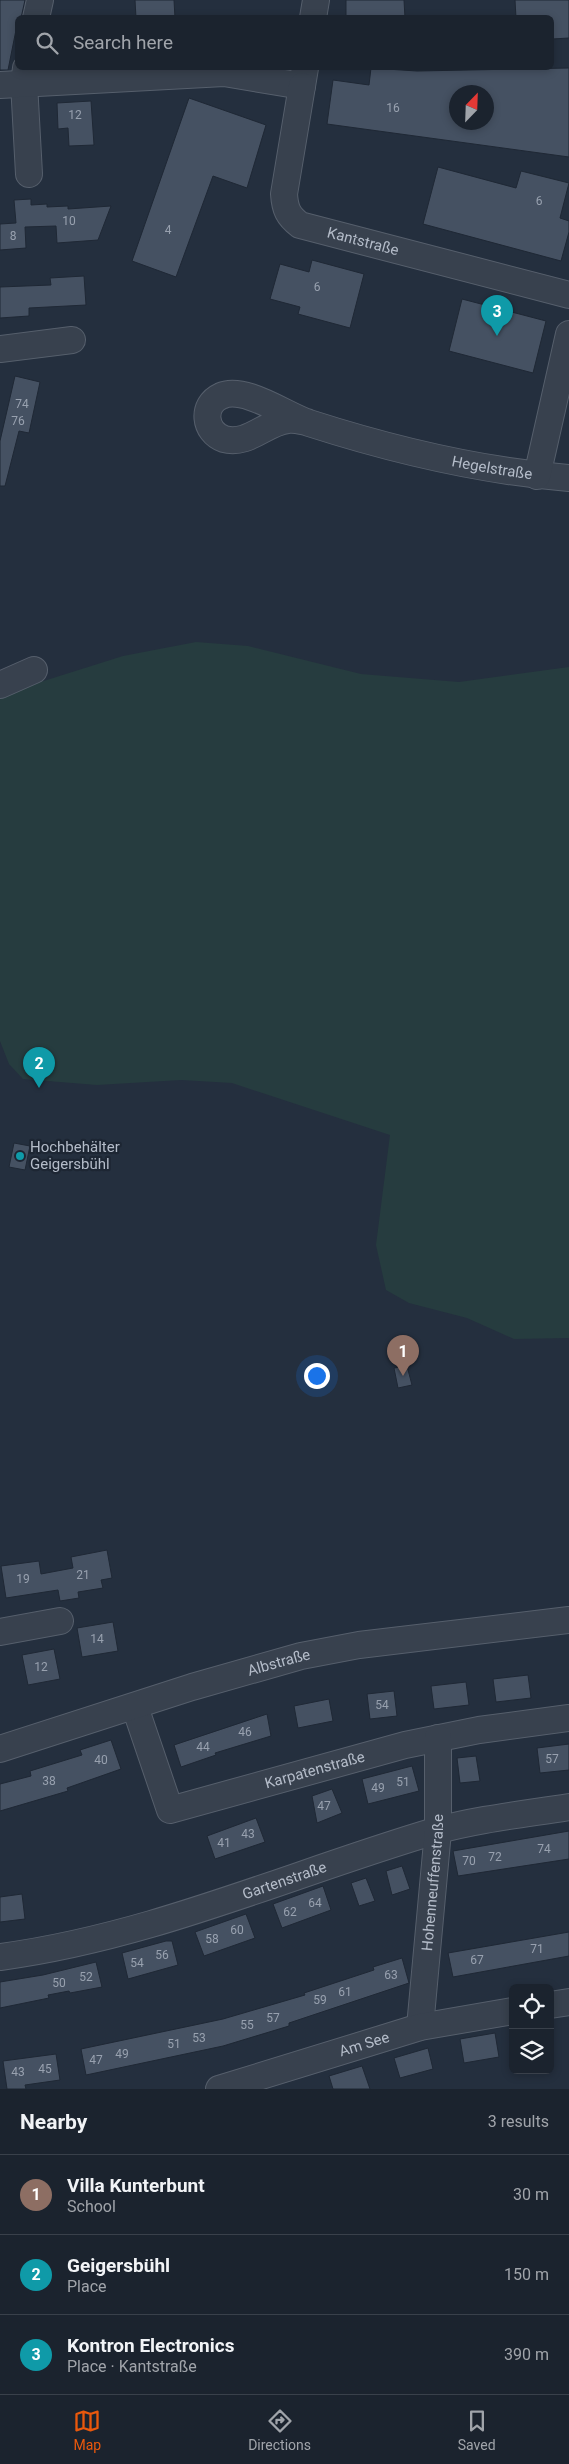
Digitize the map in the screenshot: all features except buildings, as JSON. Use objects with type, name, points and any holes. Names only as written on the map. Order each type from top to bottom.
[{"type":"street","points":[[37,15],[40,0]]},
{"type":"street","points":[[314,15],[316,0]]},
{"type":"street","points":[[29,174],[17,79],[224,73],[303,77]]},
{"type":"street","name":"Kantstraße","points":[[303,77],[284,194],[285,208],[290,218],[300,225],[569,295]]},
{"type":"street","name":"Hegelstraße","points":[[307,422],[370,441],[449,460],[537,476],[569,334]]},
{"type":"street","points":[[0,349],[72,340]]},
{"type":"street","points":[[537,476],[569,478]]},
{"type":"street","points":[[0,684],[34,670]]},
{"type":"street","name":"Albstraße","points":[[0,1749],[211,1682],[301,1656],[358,1646],[569,1620]]},
{"type":"street","points":[[0,1632],[60,1621]]},
{"type":"street","name":"Karpatenstraße","points":[[135,1707],[170,1810],[208,1801],[353,1758],[438,1738],[479,1730],[569,1718]]},
{"type":"street","name":"Hohenneuffenstraße","points":[[420,2027],[438,1831],[438,1738]]},
{"type":"street","name":"Gartenstraße","points":[[0,1957],[62,1948],[117,1935],[200,1910],[438,1831],[569,1808]]},
{"type":"street","points":[[554,2004],[569,2002]]},
{"type":"street","name":"Am See","points":[[219,2089],[420,2027],[509,2012]]},
{"type":"green space","points":[[196,642],[248,646],[361,674],[459,682],[569,667],[569,1338],[514,1339],[467,1318],[409,1303],[386,1290],[376,1245],[390,1135],[232,1083],[181,1080],[97,1085],[23,1079],[9,1064],[0,1041],[0,698],[31,685],[123,656]]},
{"type":"place","name":"Kontron Electronics","points":[[497,336]]},
{"type":"place","name":"Geigersbühl","points":[[39,1088]]},
{"type":"place","name":"Hochbehälter Geigersbühl","points":[[20,1156]]},
{"type":"place","name":"Villa Kunterbunt","points":[[403,1376]]}]
